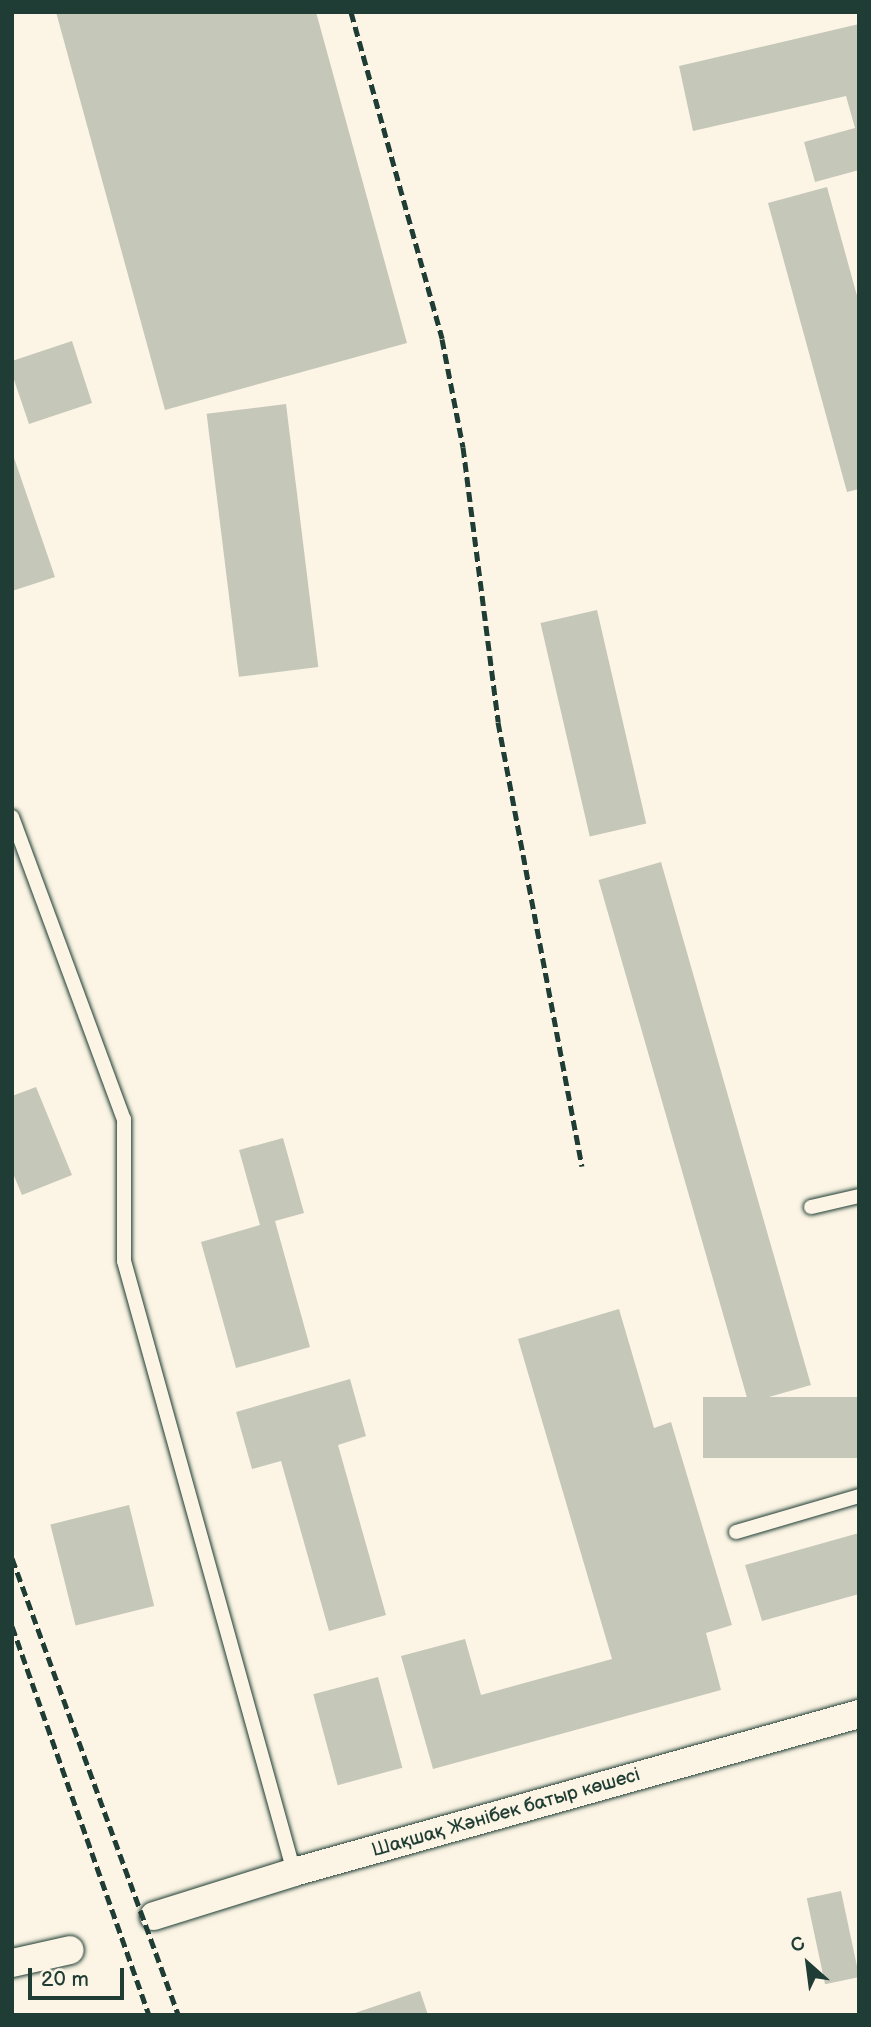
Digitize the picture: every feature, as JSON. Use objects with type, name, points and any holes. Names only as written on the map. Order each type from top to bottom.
[{"type":"street","name":"Шақшақ Жәнібек батыр көшесі","points":[[154,1916],[294,1872],[859,1714]]},
{"type":"street","points":[[12,1963],[70,1950]]},
{"type":"lane","points":[[12,817],[124,1119],[124,1261],[294,1872]]},
{"type":"lane","points":[[811,1207],[859,1196]]},
{"type":"lane","points":[[736,1532],[859,1496]]},
{"type":"building","points":[[56,12],[316,12],[407,343],[165,410]]},
{"type":"building","points":[[859,24],[859,170],[815,182],[804,142],[855,128],[846,96],[693,131],[679,66]]},
{"type":"building","points":[[827,187],[859,303],[859,489],[847,492],[768,203]]},
{"type":"building","points":[[72,341],[92,403],[29,424],[12,374],[12,361]]},
{"type":"building","points":[[286,404],[318,667],[239,677],[207,414]]},
{"type":"building","points":[[12,452],[55,577],[12,591]]},
{"type":"building","points":[[597,610],[646,823],[590,836],[540,623]]},
{"type":"building","points":[[661,862],[811,1385],[748,1403],[599,880]]},
{"type":"building","points":[[36,1087],[72,1175],[22,1195],[12,1171],[12,1096]]},
{"type":"building","points":[[283,1138],[304,1213],[275,1221],[310,1347],[236,1368],[201,1242],[260,1225],[239,1150]]},
{"type":"building","points":[[619,1309],[654,1428],[671,1422],[732,1625],[706,1633],[721,1690],[433,1769],[401,1656],[465,1639],[481,1695],[612,1659],[518,1339]]},
{"type":"building","points":[[350,1379],[366,1436],[338,1445],[386,1615],[329,1631],[281,1461],[252,1469],[236,1412]]},
{"type":"building","points":[[703,1397],[859,1397],[859,1458],[703,1458]]},
{"type":"building","points":[[129,1505],[154,1606],[76,1626],[50,1525]]},
{"type":"building","points":[[859,1533],[859,1594],[762,1621],[745,1565]]},
{"type":"building","points":[[378,1677],[402,1768],[338,1785],[313,1694]]},
{"type":"building","points":[[841,1891],[859,1977],[825,1984],[807,1898]]},
{"type":"building","points":[[420,1991],[428,2015],[352,2015],[352,2014]]},
{"type":"railway","points":[[351,12],[442,339],[463,447],[498,722],[582,1166]]},
{"type":"railway","points":[[12,1558],[178,2015]]},
{"type":"railway","points":[[12,1626],[149,2015]]}]
